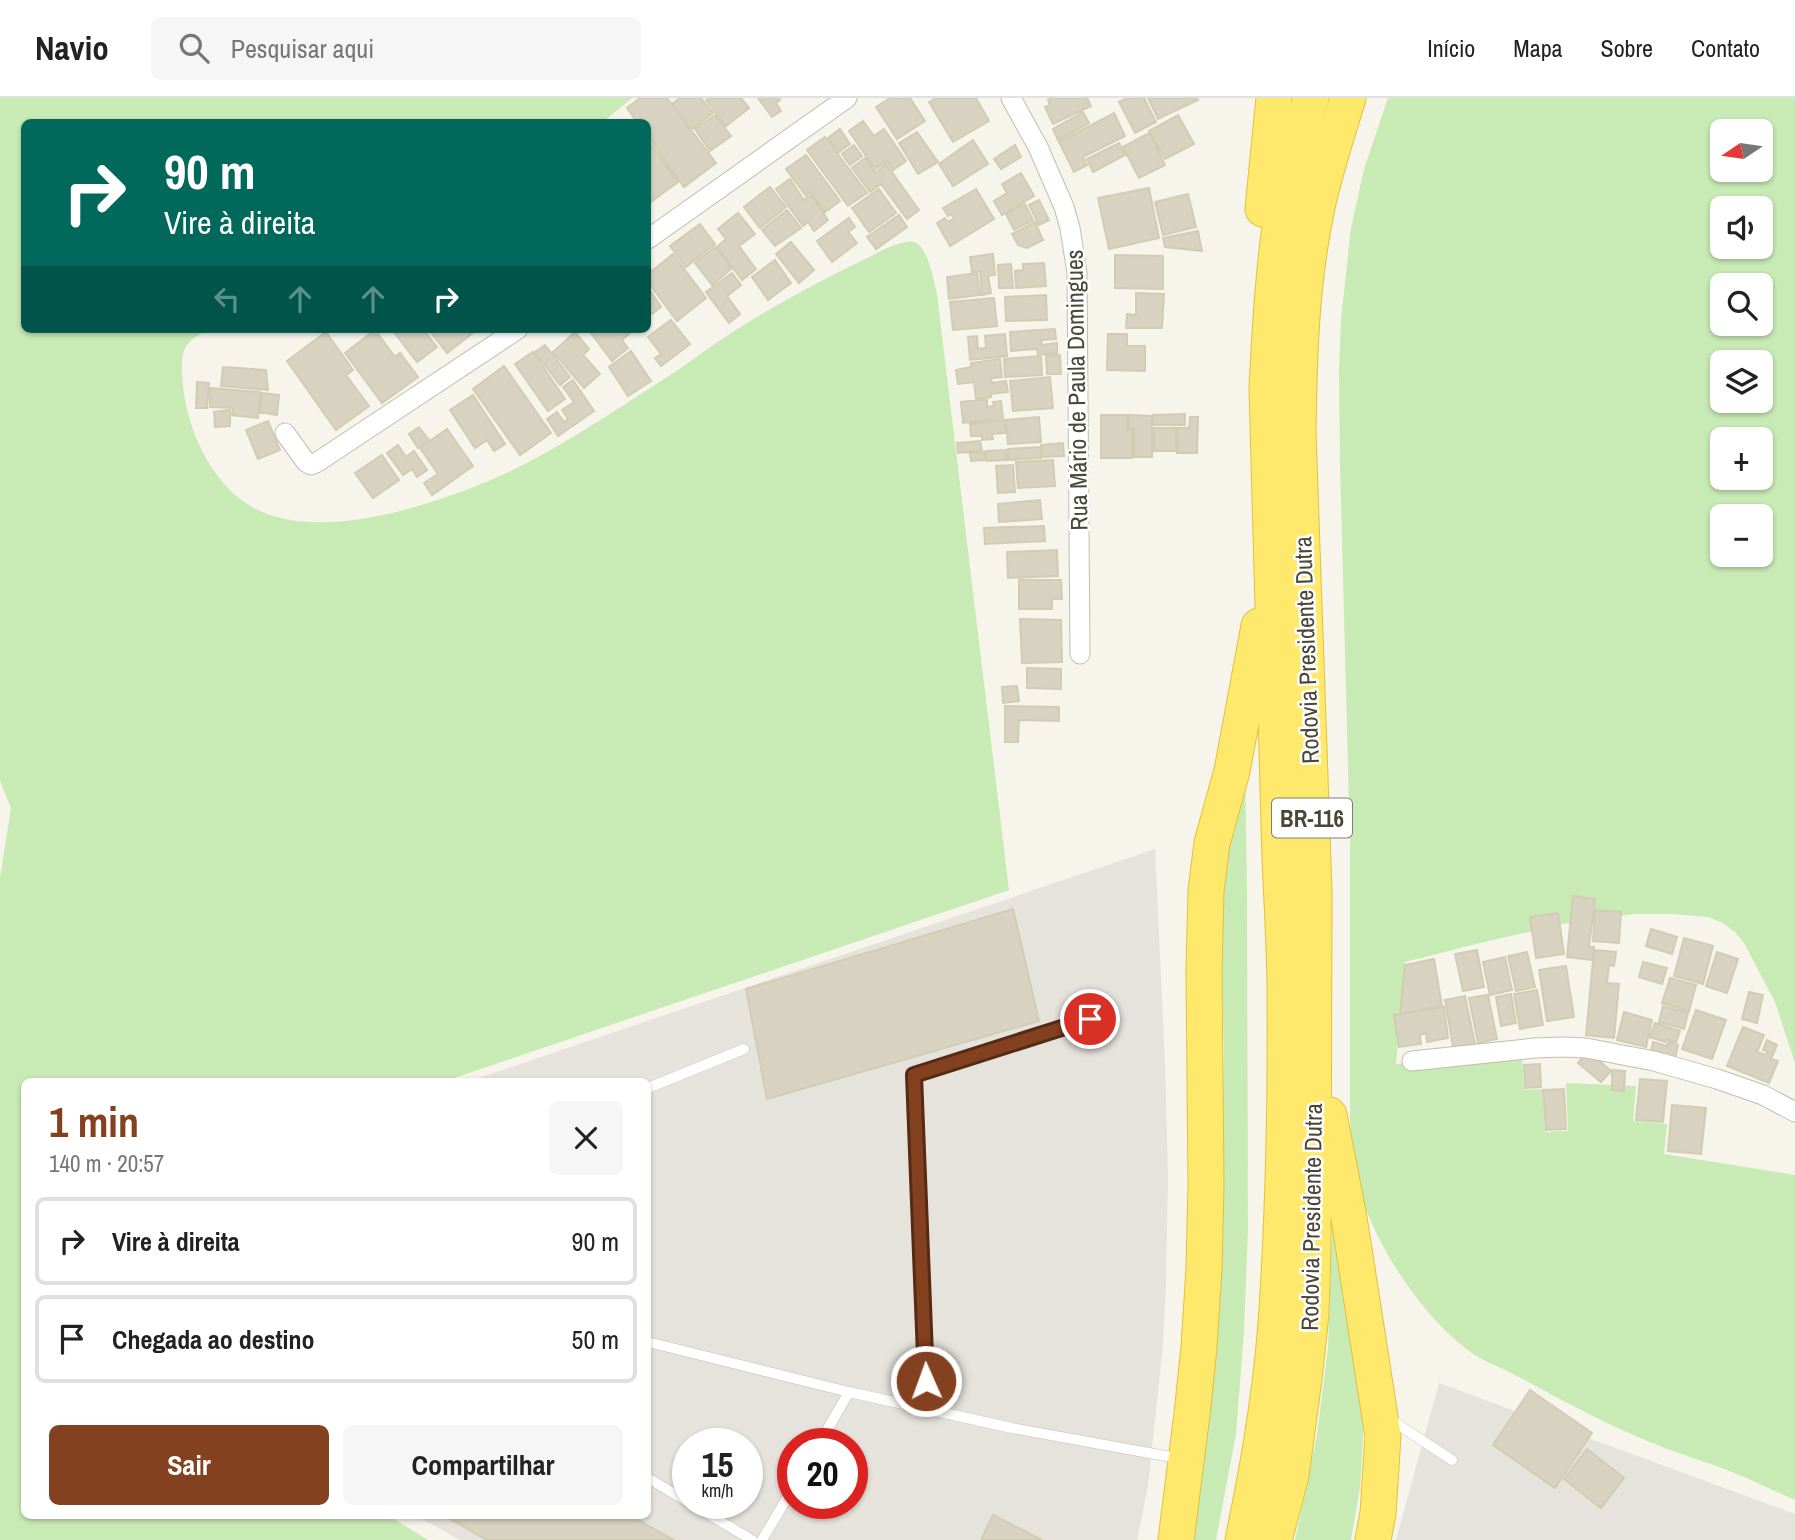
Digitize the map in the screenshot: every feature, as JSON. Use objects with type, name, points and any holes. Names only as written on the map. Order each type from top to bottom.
[{"type":"highway","points":[[1269,486],[1262,418],[1258,325],[1259,247],[1274,98]]},
{"type":"highway","name":"Rodovia Presidente Dutra","points":[[1243,1540],[1255,1483],[1268,1393],[1282,1206],[1285,977],[1269,486],[1267,387],[1270,319],[1282,217],[1294,157],[1311,98]]},
{"type":"highway","name":"Rodovia Presidente Dutra","points":[[1274,1540],[1291,1475],[1311,1314],[1313,1249],[1314,892],[1298,433],[1299,362],[1305,289],[1317,208],[1348,98]]},
{"type":"highway","points":[[1176,1540],[1199,1347],[1204,1269],[1206,891],[1212,844],[1232,771],[1272,561]]},
{"type":"highway","points":[[1314,1042],[1349,1218],[1383,1436],[1378,1513],[1373,1540]]},
{"type":"street","points":[[651,237],[847,98]]},
{"type":"street","name":"Rua Mário de Paula Domingues","points":[[1011,98],[1038,147],[1063,207],[1074,248],[1077,273],[1080,654]]},
{"type":"street","points":[[285,433],[306,463],[311,465],[512,333]]},
{"type":"street","points":[[1412,1061],[1535,1048],[1587,1048],[1654,1061],[1717,1079],[1763,1095],[1795,1112]]},
{"type":"lane","points":[[927,1409],[914,1075],[1090,1019]]},
{"type":"lane","points":[[651,1087],[744,1049]]},
{"type":"lane","points":[[651,1343],[849,1392],[1012,1428],[1186,1460]]},
{"type":"lane","points":[[828,1428],[849,1392]]},
{"type":"lane","points":[[1380,1413],[1451,1461]]},
{"type":"lane","points":[[651,1480],[672,1492]]},
{"type":"lane","points":[[762,1540],[777,1515]]},
{"type":"lane","points":[[717,1519],[752,1540]]},
{"type":"shaded area","points":[[1155,849],[1168,1175],[1166,1282],[1163,1345],[1148,1486],[1137,1540],[460,1540],[422,1519],[651,1519],[651,1078],[479,1078]]},
{"type":"shaded area","points":[[1439,1383],[1795,1514],[1795,1540],[1396,1540]]},
{"type":"green space","points":[[0,98],[632,98],[607,119],[21,119],[21,333],[202,333],[184,350],[182,373],[190,420],[201,449],[218,476],[241,500],[267,514],[288,520],[332,522],[378,516],[443,498],[497,477],[577,434],[722,339],[828,277],[882,251],[909,242],[919,245],[927,257],[937,294],[1009,890],[454,1078],[21,1078],[21,1519],[394,1519],[428,1540],[0,1540],[0,878],[11,808],[0,781]]},
{"type":"green space","points":[[1388,98],[1795,98],[1795,1063],[1775,1002],[1744,943],[1735,932],[1708,917],[1634,914],[1563,924],[1405,962],[1396,1064],[1522,1057],[1524,1090],[1542,1089],[1545,1132],[1568,1131],[1566,1083],[1636,1086],[1633,1121],[1667,1124],[1664,1154],[1795,1175],[1795,1500],[1722,1468],[1623,1430],[1470,1352],[1447,1333],[1415,1296],[1387,1254],[1367,1211],[1353,1154],[1350,1117],[1350,843],[1339,372],[1341,319],[1351,228],[1364,169]]},
{"type":"green space","points":[[1245,759],[1248,1229],[1244,1331],[1236,1434],[1216,1540],[1187,1540],[1220,1252],[1224,1049],[1221,952],[1225,865]]},
{"type":"green space","points":[[1333,1204],[1364,1420],[1360,1488],[1351,1540],[1295,1540],[1317,1435],[1328,1348]]},
{"type":"building","points":[[640,98],[667,98],[716,163],[684,187],[651,140],[651,119],[635,119],[627,108]]},
{"type":"building","points":[[680,98],[701,98],[713,113],[690,130],[672,104]]},
{"type":"building","points":[[741,98],[749,108],[726,126],[706,100]]},
{"type":"building","points":[[758,98],[778,98],[780,100],[776,103],[781,111],[772,117]]},
{"type":"building","points":[[890,98],[910,98],[925,121],[897,139],[876,107]]},
{"type":"building","points":[[936,98],[976,98],[989,121],[953,142],[929,102]]},
{"type":"building","points":[[1087,98],[1091,106],[1053,124],[1045,107],[1050,105],[1048,100]]},
{"type":"building","points":[[1127,98],[1144,98],[1156,122],[1135,133],[1119,102]]},
{"type":"building","points":[[1148,98],[1196,98],[1198,100],[1158,119]]},
{"type":"building","points":[[1083,112],[1089,123],[1058,140],[1053,129]]},
{"type":"building","points":[[1114,113],[1125,136],[1083,157],[1087,165],[1074,172],[1059,142]]},
{"type":"building","points":[[715,115],[731,136],[710,151],[695,129]]},
{"type":"building","points":[[1178,115],[1194,144],[1165,159],[1149,131]]},
{"type":"building","points":[[863,121],[874,136],[884,129],[906,161],[893,170],[887,161],[875,169],[849,131]]},
{"type":"building","points":[[840,129],[850,144],[839,152],[828,138]]},
{"type":"building","points":[[917,132],[938,162],[918,174],[899,143]]},
{"type":"building","points":[[1149,133],[1165,165],[1139,178],[1123,147]]},
{"type":"building","points":[[825,137],[867,193],[848,206],[807,150]]},
{"type":"building","points":[[973,140],[988,164],[953,186],[939,164]]},
{"type":"building","points":[[1119,143],[1125,155],[1093,172],[1087,159]]},
{"type":"building","points":[[651,144],[678,182],[651,202]]},
{"type":"building","points":[[854,145],[862,156],[850,165],[842,154]]},
{"type":"building","points":[[1015,145],[1021,157],[1001,169],[994,159]]},
{"type":"building","points":[[806,155],[840,201],[825,212],[810,192],[806,196],[786,169]]},
{"type":"building","points":[[865,158],[875,173],[886,164],[919,210],[907,219],[881,184],[870,192],[852,168]]},
{"type":"building","points":[[1021,173],[1034,196],[1002,215],[994,201],[1007,193],[1002,184]]},
{"type":"building","points":[[790,179],[804,200],[811,195],[828,220],[814,231],[808,222],[803,226],[776,189]]},
{"type":"building","points":[[770,187],[786,207],[760,228],[744,207]]},
{"type":"building","points":[[1149,188],[1159,238],[1109,249],[1098,198]]},
{"type":"building","points":[[879,189],[896,213],[869,232],[852,208]]},
{"type":"building","points":[[976,189],[994,219],[950,246],[937,223],[945,218],[948,222],[954,218],[951,214],[948,216],[943,208]]},
{"type":"building","points":[[1188,194],[1196,227],[1163,235],[1155,202]]},
{"type":"building","points":[[1039,200],[1049,220],[1039,225],[1029,205]]},
{"type":"building","points":[[1025,204],[1033,220],[1014,230],[1006,214]]},
{"type":"building","points":[[787,210],[801,228],[775,246],[762,230]]},
{"type":"building","points":[[738,213],[755,234],[739,246],[756,269],[742,280],[717,247],[726,239],[718,229]]},
{"type":"building","points":[[899,215],[907,227],[876,249],[867,237]]},
{"type":"building","points":[[849,218],[855,227],[848,232],[857,243],[832,262],[817,241]]},
{"type":"building","points":[[1035,222],[1043,240],[1027,248],[1018,245],[1012,234]]},
{"type":"building","points":[[700,224],[715,244],[686,267],[670,246]]},
{"type":"building","points":[[1198,231],[1202,251],[1165,247],[1163,238]]},
{"type":"building","points":[[791,242],[814,270],[799,283],[776,254]]},
{"type":"building","points":[[715,247],[732,268],[712,285],[695,263]]},
{"type":"building","points":[[673,254],[706,298],[677,321],[651,286],[651,272]]},
{"type":"building","points":[[993,254],[995,275],[988,276],[991,293],[982,295],[980,271],[972,272],[970,257]]},
{"type":"building","points":[[1115,255],[1163,256],[1163,289],[1115,288]]},
{"type":"building","points":[[775,260],[791,283],[768,300],[752,277]]},
{"type":"building","points":[[1044,263],[1046,286],[1016,288],[1015,271],[1023,270],[1023,264]]},
{"type":"building","points":[[1011,264],[1013,288],[999,288],[998,265]]},
{"type":"building","points":[[732,273],[741,285],[727,296],[740,314],[729,323],[706,292]]},
{"type":"building","points":[[977,273],[980,295],[949,299],[947,277]]},
{"type":"building","points":[[651,292],[661,307],[651,315]]},
{"type":"building","points":[[1136,293],[1164,294],[1162,328],[1126,328],[1127,314],[1136,315]]},
{"type":"building","points":[[1046,295],[1047,320],[1006,321],[1005,297]]},
{"type":"building","points":[[994,298],[997,326],[953,330],[950,302]]},
{"type":"building","points":[[671,320],[690,344],[661,366],[655,358],[661,354],[648,337]]},
{"type":"building","points":[[1055,329],[1056,339],[1041,340],[1042,345],[1057,343],[1057,353],[1038,355],[1037,349],[1011,351],[1010,332]]},
{"type":"building","points":[[327,333],[353,370],[346,375],[369,406],[336,430],[287,361]]},
{"type":"building","points":[[371,333],[377,333],[395,357],[400,353],[418,377],[382,403],[345,353]]},
{"type":"building","points":[[395,333],[426,333],[437,347],[417,362]]},
{"type":"building","points":[[433,333],[473,333],[447,353]]},
{"type":"building","points":[[576,333],[589,349],[583,355],[600,374],[584,388],[553,352]]},
{"type":"building","points":[[591,333],[630,333],[622,340],[628,348],[612,361]]},
{"type":"building","points":[[1005,334],[1007,356],[970,360],[968,337],[977,336],[978,349],[986,348],[985,336]]},
{"type":"building","points":[[1108,334],[1127,334],[1127,346],[1145,346],[1145,371],[1107,370]]},
{"type":"building","points":[[545,345],[570,377],[560,385],[535,352]]},
{"type":"building","points":[[631,351],[651,381],[628,396],[609,367]]},
{"type":"building","points":[[533,352],[565,399],[548,411],[515,364]]},
{"type":"building","points":[[1060,355],[1061,374],[1047,374],[1046,356]]},
{"type":"building","points":[[1041,356],[1042,375],[1005,377],[1004,359]]},
{"type":"building","points":[[1000,359],[1002,377],[991,378],[992,383],[1006,381],[1008,392],[976,399],[974,382],[958,384],[956,370],[971,367],[971,363]]},
{"type":"building","points":[[504,366],[551,433],[520,455],[473,389]]},
{"type":"building","points":[[223,367],[266,370],[268,390],[221,386]]},
{"type":"building","points":[[1050,377],[1053,408],[1013,411],[1010,381]]},
{"type":"building","points":[[573,380],[594,411],[558,436],[547,419],[557,412],[564,422],[568,419],[562,410],[574,402],[563,387]]},
{"type":"building","points":[[197,382],[209,383],[207,408],[196,408]]},
{"type":"building","points":[[210,388],[260,392],[258,418],[232,415],[233,408],[210,407]]},
{"type":"building","points":[[262,393],[279,395],[277,415],[259,412]]},
{"type":"building","points":[[473,395],[505,444],[494,451],[487,440],[475,448],[450,410]]},
{"type":"building","points":[[987,399],[987,407],[994,406],[993,402],[1001,401],[1003,418],[963,423],[961,402]]},
{"type":"building","points":[[230,410],[230,426],[215,427],[214,412]]},
{"type":"building","points":[[1185,414],[1185,425],[1153,425],[1153,415]]},
{"type":"building","points":[[1101,415],[1127,415],[1127,430],[1132,430],[1132,458],[1101,458]]},
{"type":"building","points":[[1129,415],[1152,416],[1152,457],[1134,457],[1134,428],[1129,428]]},
{"type":"building","points":[[1039,417],[1041,442],[1008,444],[1006,420]]},
{"type":"building","points":[[1190,417],[1198,417],[1197,453],[1177,453],[1178,428],[1189,428]]},
{"type":"building","points":[[1004,420],[1005,433],[992,434],[993,439],[982,440],[982,436],[971,436],[970,424]]},
{"type":"building","points":[[268,421],[280,450],[258,459],[246,430]]},
{"type":"building","points":[[419,427],[429,440],[418,448],[409,434]]},
{"type":"building","points":[[1154,428],[1176,428],[1176,451],[1154,451]]},
{"type":"building","points":[[447,429],[473,466],[432,495],[424,483],[438,474],[420,448]]},
{"type":"building","points":[[980,441],[982,451],[958,453],[957,443]]},
{"type":"building","points":[[1063,443],[1064,456],[1041,457],[1041,445]]},
{"type":"building","points":[[398,445],[406,457],[414,451],[427,470],[417,477],[412,469],[403,475],[387,453]]},
{"type":"building","points":[[1040,447],[1041,458],[1009,460],[1008,449]]},
{"type":"building","points":[[1006,450],[1007,460],[987,461],[986,451]]},
{"type":"building","points":[[984,452],[985,460],[971,461],[970,453]]},
{"type":"building","points":[[382,455],[399,480],[373,498],[355,473]]},
{"type":"building","points":[[1053,460],[1055,486],[1018,488],[1016,462]]},
{"type":"building","points":[[1013,465],[1015,492],[998,493],[996,466]]},
{"type":"building","points":[[1040,500],[1042,519],[999,522],[998,504]]},
{"type":"building","points":[[1044,526],[1045,541],[985,544],[984,528]]},
{"type":"building","points":[[1057,550],[1058,576],[1008,578],[1007,552]]},
{"type":"building","points":[[1019,580],[1061,580],[1062,599],[1052,599],[1052,609],[1019,609]]},
{"type":"building","points":[[1020,619],[1061,620],[1062,662],[1022,663]]},
{"type":"building","points":[[1027,668],[1061,669],[1061,689],[1027,688]]},
{"type":"building","points":[[1017,686],[1019,701],[1003,703],[1002,687]]},
{"type":"building","points":[[1005,706],[1059,707],[1059,721],[1019,720],[1018,742],[1005,742]]},
{"type":"building","points":[[1573,896],[1595,899],[1589,947],[1594,947],[1592,960],[1567,957]]},
{"type":"building","points":[[1013,909],[1039,1021],[767,1099],[746,989]]},
{"type":"building","points":[[1595,910],[1621,912],[1619,943],[1593,941]]},
{"type":"building","points":[[1558,913],[1564,954],[1536,958],[1530,917]]},
{"type":"building","points":[[1651,929],[1677,937],[1672,954],[1646,946]]},
{"type":"building","points":[[1684,938],[1713,946],[1703,984],[1674,976]]},
{"type":"building","points":[[1477,950],[1484,987],[1463,991],[1455,954]]},
{"type":"building","points":[[1594,950],[1616,952],[1614,966],[1609,965],[1607,983],[1619,984],[1614,1038],[1586,1035]]},
{"type":"building","points":[[1527,952],[1535,987],[1516,991],[1508,956]]},
{"type":"building","points":[[1717,952],[1738,959],[1727,993],[1706,986]]},
{"type":"building","points":[[1505,957],[1512,990],[1490,995],[1483,962]]},
{"type":"building","points":[[1434,959],[1442,1006],[1400,1014],[1405,965]]},
{"type":"building","points":[[1643,962],[1667,968],[1662,984],[1639,977]]},
{"type":"building","points":[[1566,966],[1574,1017],[1547,1021],[1539,970]]},
{"type":"building","points":[[1670,978],[1696,985],[1689,1011],[1662,1003]]},
{"type":"building","points":[[1537,990],[1543,1025],[1520,1029],[1514,994]]},
{"type":"building","points":[[1749,992],[1763,995],[1757,1023],[1742,1019]]},
{"type":"building","points":[[1511,994],[1516,1023],[1501,1026],[1496,997]]},
{"type":"building","points":[[1488,995],[1497,1039],[1478,1043],[1469,998]]},
{"type":"building","points":[[1465,996],[1475,1044],[1453,1047],[1445,1000]]},
{"type":"building","points":[[1663,1006],[1688,1013],[1684,1029],[1659,1022]]},
{"type":"building","points":[[1444,1007],[1448,1038],[1427,1042],[1426,1033],[1420,1035],[1421,1044],[1399,1047],[1394,1015]]},
{"type":"building","points":[[1696,1010],[1726,1020],[1712,1059],[1682,1049]]},
{"type":"building","points":[[1624,1012],[1652,1020],[1646,1047],[1617,1040]]},
{"type":"building","points":[[1655,1023],[1680,1031],[1676,1043],[1650,1037]]},
{"type":"building","points":[[1743,1027],[1764,1035],[1757,1052],[1766,1055],[1767,1051],[1763,1050],[1767,1040],[1777,1045],[1771,1059],[1778,1061],[1769,1083],[1727,1066]]},
{"type":"building","points":[[1653,1042],[1667,1046],[1668,1042],[1678,1045],[1675,1058],[1651,1051]]},
{"type":"building","points":[[1588,1051],[1611,1071],[1601,1082],[1578,1063]]},
{"type":"building","points":[[1540,1064],[1541,1087],[1525,1088],[1524,1065]]},
{"type":"building","points":[[1612,1070],[1625,1071],[1624,1091],[1612,1090]]},
{"type":"building","points":[[1640,1079],[1667,1081],[1663,1122],[1636,1120]]},
{"type":"building","points":[[1564,1089],[1566,1129],[1546,1130],[1543,1090]]},
{"type":"building","points":[[1672,1105],[1706,1108],[1701,1154],[1668,1151]]},
{"type":"building","points":[[1530,1390],[1592,1433],[1555,1488],[1493,1445]]},
{"type":"building","points":[[1587,1449],[1624,1478],[1601,1508],[1564,1479]]},
{"type":"building","points":[[993,1515],[1042,1540],[981,1540]]},
{"type":"building","points":[[450,1519],[636,1519],[674,1540],[487,1540]]},
{"type":"route","points":[[926,1381],[914,1075],[1090,1019]]}]
